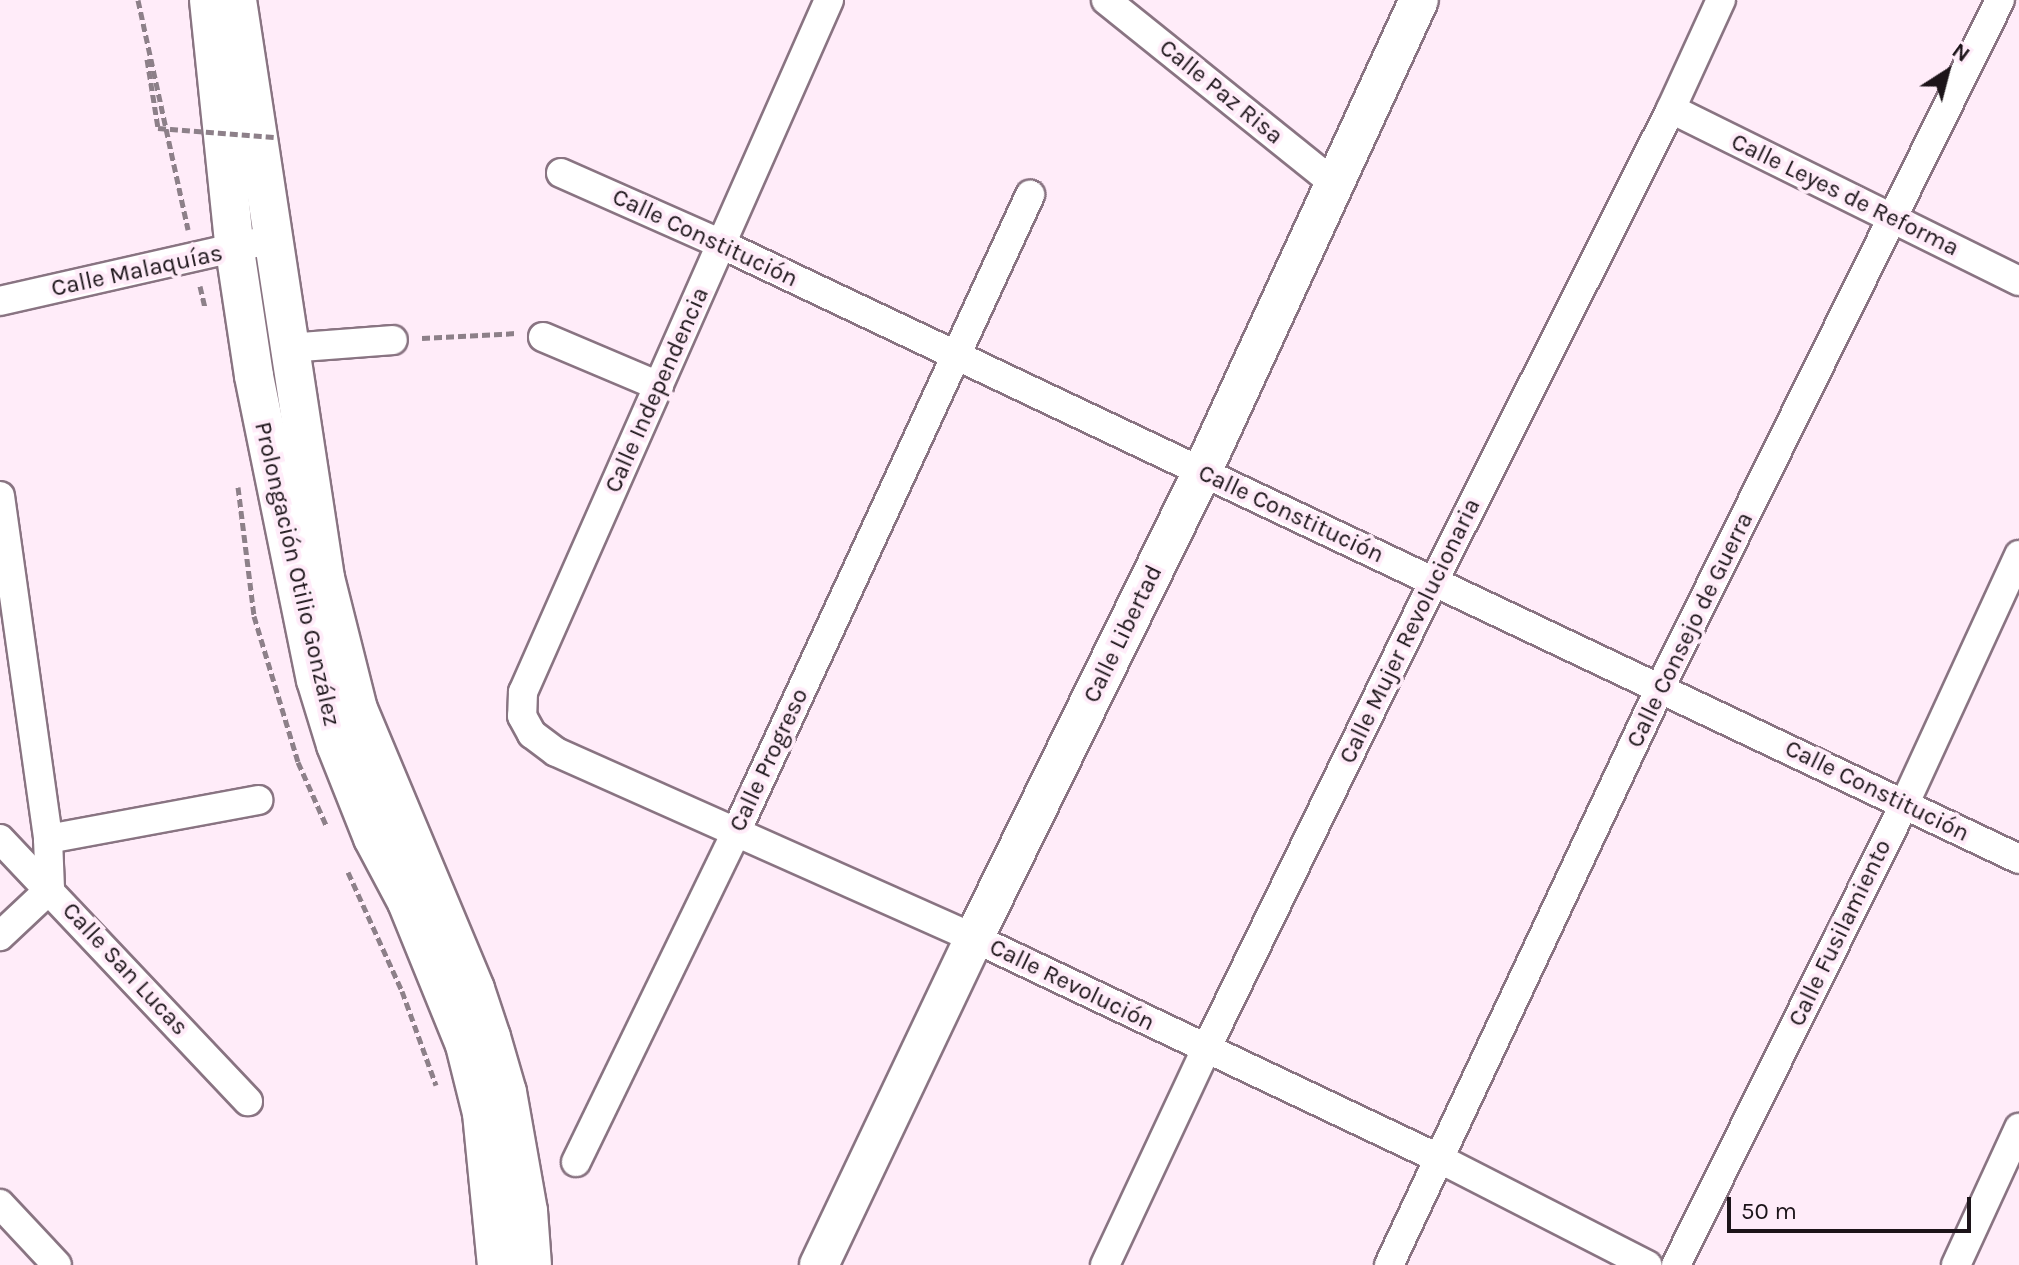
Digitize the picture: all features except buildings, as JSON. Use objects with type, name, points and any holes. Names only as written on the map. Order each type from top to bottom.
[{"type":"main road","name":"Prolongación Otilio González","points":[[209,0],[235,250],[254,376],[316,680],[336,745],[363,812],[407,902],[465,1045],[482,1113],[497,1265]]},
{"type":"main road","name":"Prolongación Otilio González","points":[[237,0],[325,578],[358,709],[475,989],[491,1037],[507,1092],[523,1181],[532,1265]]},
{"type":"main road","name":"Calle Libertad","points":[[819,1265],[974,938],[1202,472],[1419,0]]},
{"type":"street","name":"Calle Independencia","points":[[523,692],[829,0]]},
{"type":"street","name":"Calle Paz Risa","points":[[1106,0],[1336,185]]},
{"type":"street","name":"Calle Mujer Revolucionaria","points":[[1105,1265],[1206,1049],[1434,581],[1671,109],[1721,0]]},
{"type":"street","name":"Calle Consejo de Guerra","points":[[1389,1265],[1660,688],[2000,0]]},
{"type":"street","name":"Calle Leyes de Reforma","points":[[1671,109],[2019,281]]},
{"type":"street","name":"Calle Constitución","points":[[561,173],[721,244],[2019,859]]},
{"type":"street","name":"Calle Progreso","points":[[576,1162],[736,832],[1030,195]]},
{"type":"street","name":"Calle Malaquías","points":[[0,301],[274,239]]},
{"type":"street","points":[[543,337],[659,386]]},
{"type":"street","points":[[289,348],[393,340]]},
{"type":"street","points":[[0,496],[48,839],[50,889],[0,936]]},
{"type":"street","name":"Calle Fusilamiento","points":[[1676,1265],[1905,803],[2019,555]]},
{"type":"street","name":"Calle Revolución","points":[[523,692],[522,716],[532,734],[556,752],[974,938],[1440,1159],[1647,1265]]},
{"type":"street","points":[[48,839],[258,800]]},
{"type":"street","name":"Calle San Lucas","points":[[0,839],[248,1101]]},
{"type":"street","points":[[1956,1265],[2019,1128]]},
{"type":"street","points":[[0,1204],[57,1265]]},
{"type":"path","points":[[138,3],[158,128],[274,137]]},
{"type":"path","points":[[393,340],[515,333],[543,337]]}]
